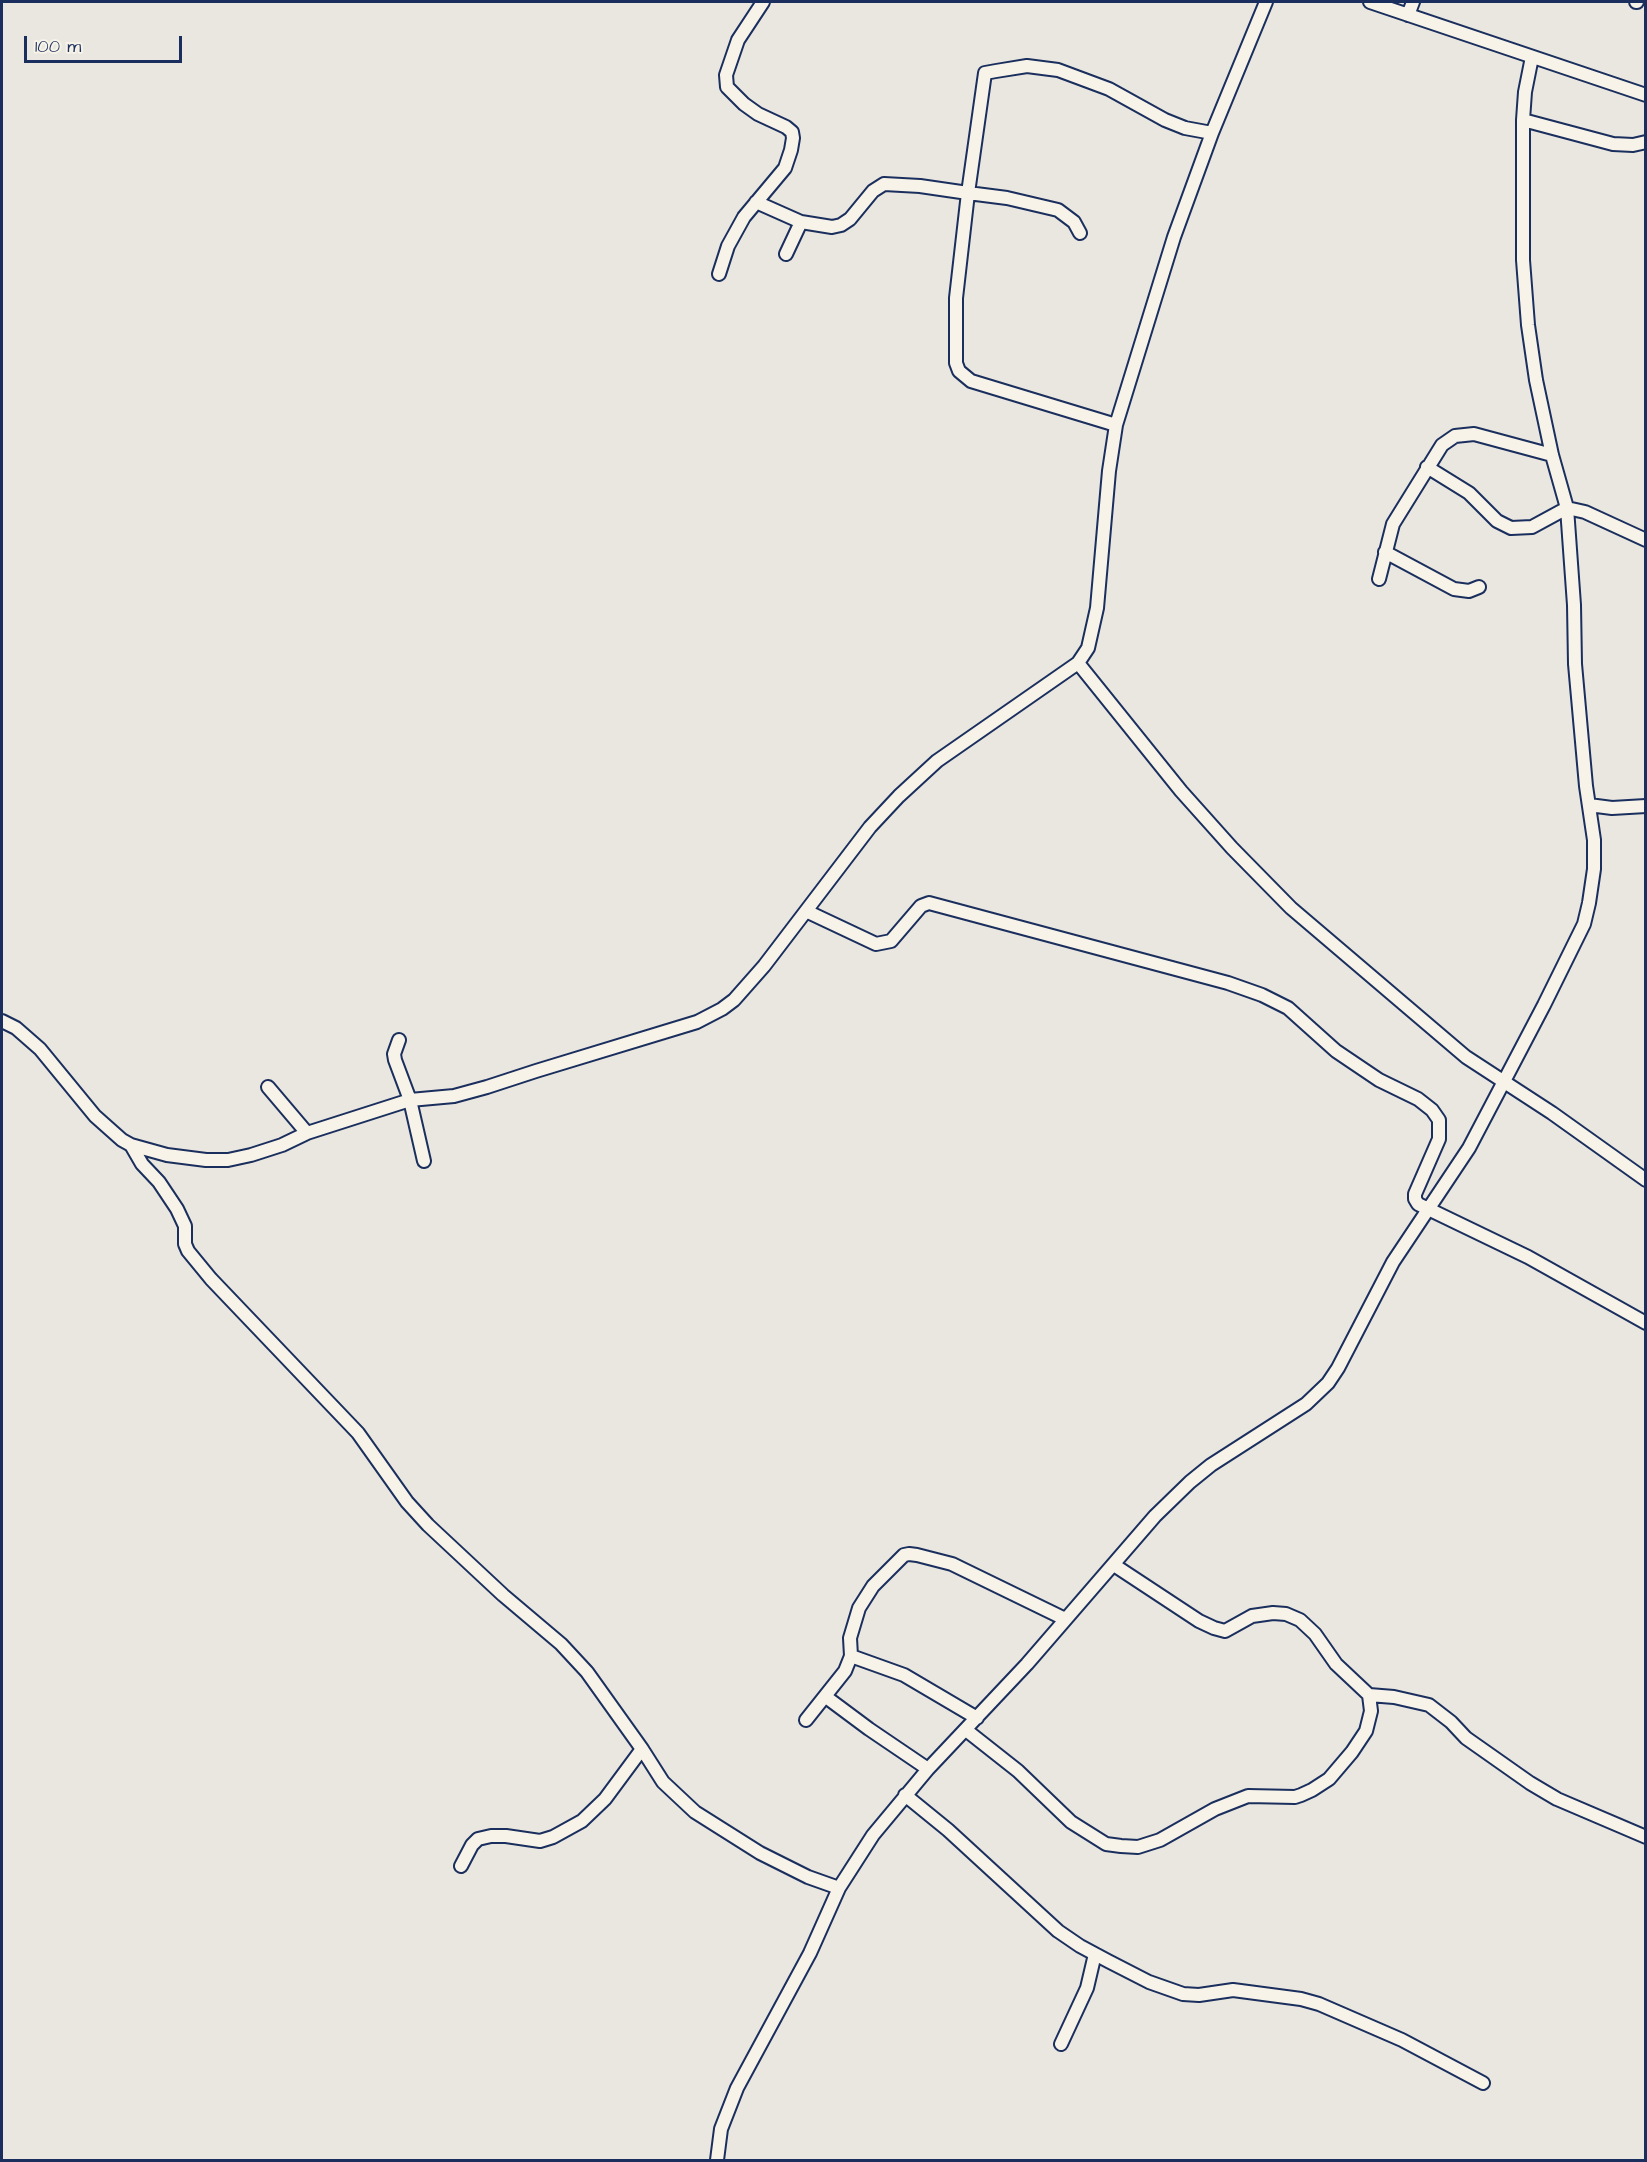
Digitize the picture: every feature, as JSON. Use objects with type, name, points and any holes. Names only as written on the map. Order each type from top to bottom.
[{"type":"street","points":[[719,274],[733,237],[756,202],[785,168],[793,138],[792,132],[786,127],[758,114],[735,97],[727,87],[726,75],[738,40],[763,2]]},
{"type":"street","points":[[131,1145],[167,1155],[228,1160],[282,1145],[307,1133],[410,1100],[454,1096],[697,1022],[722,1009],[742,992],[870,827],[899,796],[937,761],[1078,663],[1088,648],[1097,608],[1109,471],[1116,425],[1174,237],[1212,134],[1266,2]]},
{"type":"street","points":[[1370,2],[1646,95]]},
{"type":"street","points":[[1408,15],[1413,2]]},
{"type":"street","points":[[717,2160],[721,2128],[727,2111],[810,1953],[839,1888],[873,1834],[928,1769],[1027,1664],[1155,1516],[1190,1482],[1306,1404],[1328,1383],[1393,1262],[1469,1148],[1584,924],[1594,869],[1594,840],[1575,664],[1574,605],[1567,508],[1552,455],[1536,380],[1528,325],[1523,249],[1523,120],[1525,92],[1532,57]]},
{"type":"street","points":[[1116,425],[971,381],[959,371],[956,363],[954,346],[956,298],[985,73],[1027,66],[1058,70],[1109,89],[1165,120],[1185,128],[1212,134]]},
{"type":"street","points":[[1523,120],[1613,144],[1633,145],[1646,142]]},
{"type":"street","points":[[756,202],[801,222],[832,227],[841,225],[850,219],[873,191],[884,184],[920,186],[1007,198],[1058,210],[1074,222],[1080,234]]},
{"type":"street","points":[[786,254],[801,222]]},
{"type":"street","points":[[1380,579],[1384,552],[1393,524],[1442,445],[1455,436],[1466,434],[1490,438],[1552,455]]},
{"type":"street","points":[[1427,466],[1469,493],[1497,520],[1511,528],[1521,529],[1532,526],[1567,508],[1585,512],[1646,540]]},
{"type":"street","points":[[1384,552],[1454,589],[1469,591],[1479,587]]},
{"type":"street","points":[[1078,663],[1181,791],[1232,848],[1291,908],[1466,1057],[1552,1113],[1646,1180]]},
{"type":"street","points":[[1589,805],[1612,808],[1646,806]]},
{"type":"street","points":[[806,911],[876,944],[891,941],[921,906],[929,903],[1228,983],[1262,995],[1288,1008],[1336,1051],[1370,1074],[1418,1099],[1432,1110],[1438,1120],[1439,1139],[1415,1194],[1418,1204],[1528,1257],[1646,1323]]},
{"type":"street","points":[[2,1021],[16,1029],[40,1049],[95,1116],[131,1145],[142,1164],[159,1182],[177,1209],[185,1226],[185,1244],[188,1251],[210,1279],[357,1432],[406,1502],[428,1525],[503,1595],[561,1644],[587,1672],[663,1782],[695,1812],[760,1853],[808,1877],[839,1888]]},
{"type":"street","points":[[399,1040],[394,1053],[395,1060],[410,1100],[424,1161]]},
{"type":"street","points":[[268,1088],[307,1133]]},
{"type":"street","points":[[806,1720],[845,1671],[851,1656],[850,1638],[859,1608],[873,1586],[904,1555],[909,1554],[952,1564],[1065,1619]]},
{"type":"street","points":[[1114,1565],[1199,1621],[1214,1628],[1225,1631],[1252,1616],[1273,1613],[1286,1614],[1299,1620],[1315,1634],[1344,1673],[1369,1695],[1394,1697],[1429,1705],[1451,1722],[1466,1738],[1557,1799],[1646,1837]]},
{"type":"street","points":[[851,1656],[904,1675],[977,1718]]},
{"type":"street","points":[[966,1730],[1018,1771],[1084,1832],[1106,1844],[1138,1847],[1160,1840],[1215,1809],[1242,1798],[1294,1797],[1312,1790],[1329,1779],[1353,1752],[1366,1731],[1371,1711],[1369,1695]]},
{"type":"street","points":[[826,1697],[928,1769]]},
{"type":"street","points":[[461,1866],[472,1845],[478,1839],[506,1836],[540,1841],[582,1821],[605,1799],[642,1749]]},
{"type":"street","points":[[905,1795],[948,1830],[1058,1931],[1095,1954],[1149,1982],[1183,1994],[1199,1995],[1233,1990],[1301,1999],[1319,2004],[1402,2040],[1483,2083]]},
{"type":"street","points":[[1060,2044],[1087,1988],[1095,1954]]}]
